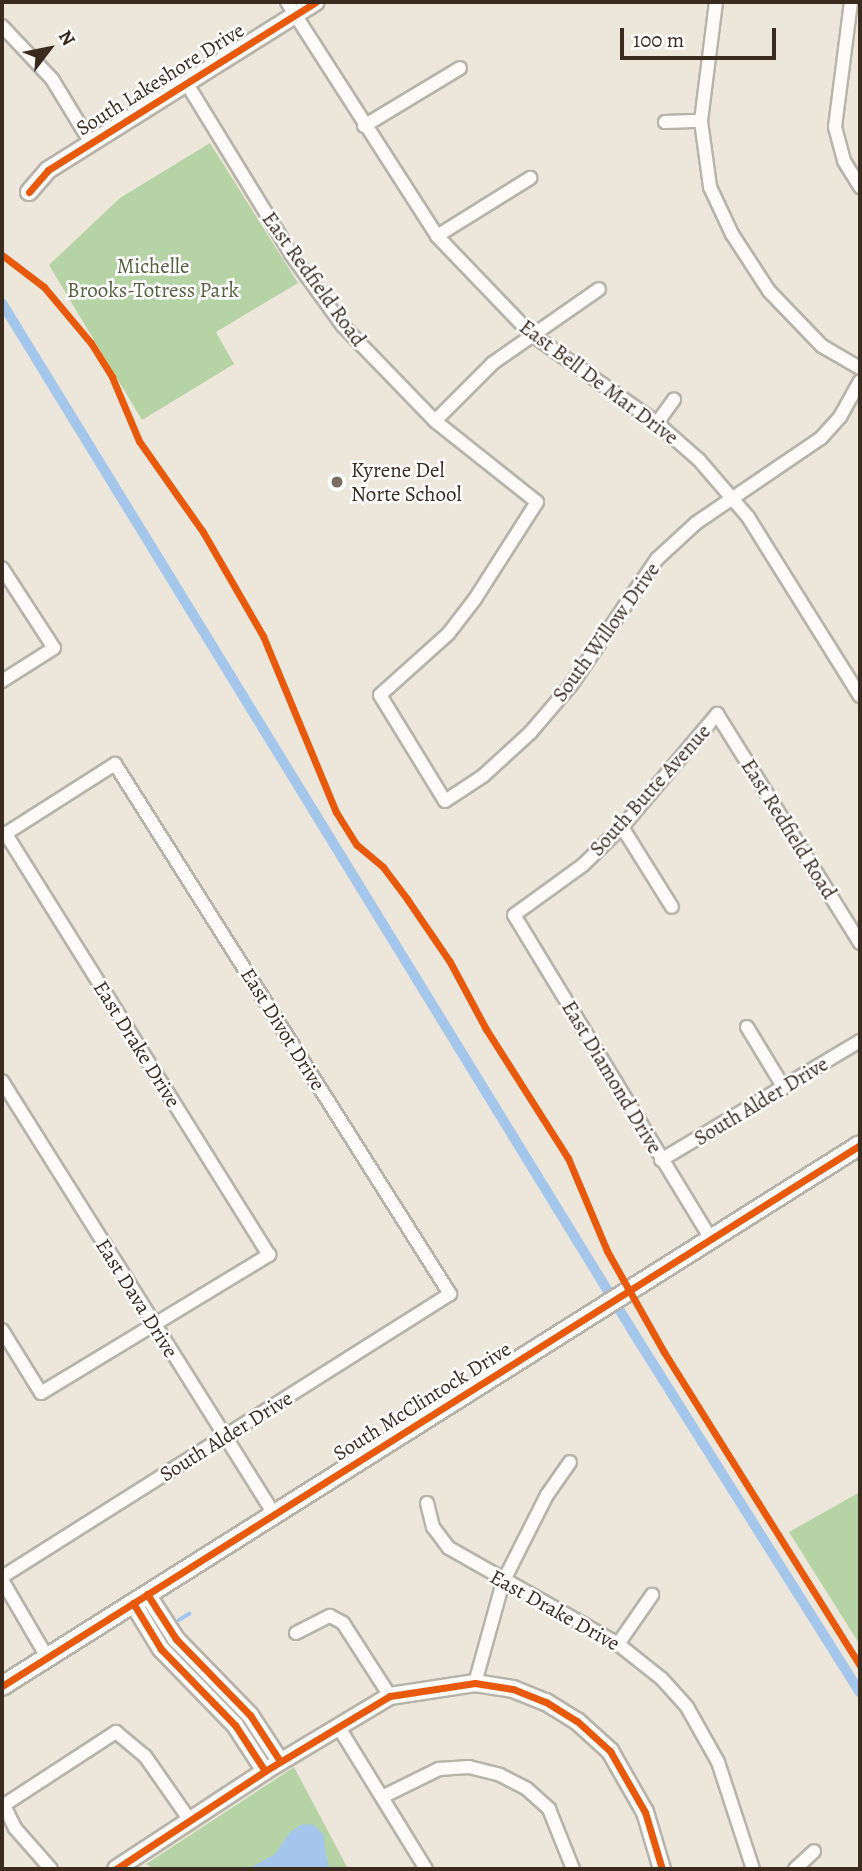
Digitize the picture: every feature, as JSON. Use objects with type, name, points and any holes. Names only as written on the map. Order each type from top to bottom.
[{"type":"main road","name":"South McClintock Drive","points":[[2,1686],[860,1145]]},
{"type":"street","name":"South Lakeshore Drive","points":[[29,192],[48,170],[187,84],[291,8],[316,2]]},
{"type":"street","points":[[716,2],[701,121],[710,187],[749,262],[804,330],[860,368]]},
{"type":"street","points":[[851,2],[835,127],[844,161],[860,187]]},
{"type":"street","name":"East Bell De Mar Drive","points":[[291,8],[364,126],[437,236],[531,334],[656,423],[732,498],[860,696]]},
{"type":"street","points":[[2,28],[52,79],[92,143]]},
{"type":"street","points":[[364,126],[460,68]]},
{"type":"street","name":"East Redfield Road","points":[[187,84],[290,254],[343,327],[435,421],[537,502],[475,599],[447,634],[380,695]]},
{"type":"street","points":[[665,122],[701,121]]},
{"type":"street","points":[[437,236],[530,178]]},
{"type":"street","points":[[435,421],[531,334],[599,289]]},
{"type":"street","name":"South Willow Drive","points":[[380,695],[445,801],[483,776],[530,733],[571,685],[657,559],[732,498],[821,438],[840,417],[860,381]]},
{"type":"street","points":[[656,423],[674,400]]},
{"type":"street","points":[[2,568],[54,648],[2,681]]},
{"type":"street","name":"East Redfield Road","points":[[717,715],[860,943]]},
{"type":"street","name":"South Butte Avenue","points":[[514,915],[583,865],[622,827],[717,715]]},
{"type":"street","name":"East Divot Drive","points":[[3,835],[115,764],[450,1294]]},
{"type":"street","points":[[622,827],[672,907]]},
{"type":"street","name":"East Drake Drive","points":[[3,835],[269,1255],[155,1325]]},
{"type":"street","name":"East Diamond Drive","points":[[514,915],[711,1239]]},
{"type":"street","points":[[747,1027],[784,1088]]},
{"type":"street","name":"South Alder Drive","points":[[662,1160],[860,1041]]},
{"type":"street","name":"East Dava Drive","points":[[2,1081],[274,1514]]},
{"type":"street","name":"South Alder Drive","points":[[2,1578],[450,1294]]},
{"type":"street","points":[[2,1330],[41,1393],[155,1325]]},
{"type":"street","points":[[475,1683],[503,1582],[547,1495],[570,1462]]},
{"type":"street","name":"East Drake Drive","points":[[427,1503],[433,1527],[449,1548],[503,1582],[618,1644],[662,1679],[704,1735],[729,1792],[753,1869]]},
{"type":"street","points":[[2,1578],[47,1657]]},
{"type":"street","points":[[618,1644],[652,1595]]},
{"type":"street","points":[[140,1598],[250,1715],[280,1761]]},
{"type":"street","points":[[140,1598],[161,1649],[235,1725],[265,1771]]},
{"type":"street","points":[[296,1633],[330,1616],[343,1623],[390,1696]]},
{"type":"street","points":[[116,1869],[280,1761],[390,1696],[475,1683],[513,1689],[546,1702],[577,1721],[610,1751],[645,1812],[662,1869]]},
{"type":"street","points":[[338,1726],[426,1869]]},
{"type":"street","points":[[51,1869],[15,1828],[4,1805],[116,1732],[145,1756],[189,1819]]},
{"type":"street","points":[[383,1797],[439,1769],[470,1767],[500,1775],[527,1789],[549,1809],[573,1869]]},
{"type":"street","points":[[795,1869],[814,1851]]},
{"type":"green space","name":"Michelle Brooks-Totress Park","points":[[210,143],[298,283],[216,332],[234,364],[142,420],[49,265],[120,198]]},
{"type":"green space","points":[[860,1492],[860,1645],[789,1532]]},
{"type":"green space","points":[[294,1767],[348,1869],[154,1869],[146,1864]]},
{"type":"water","points":[[303,1824],[314,1825],[323,1834],[329,1869],[248,1869],[275,1854],[290,1832]]},
{"type":"waterway","points":[[2,303],[633,1332],[860,1692]]},
{"type":"waterway","points":[[179,1620],[189,1614]]},
{"type":"cycle path","points":[[29,192],[48,170],[316,2]]},
{"type":"cycle path","points":[[2,255],[44,287],[91,343],[112,377],[139,441],[203,532],[263,636],[336,812],[357,845],[383,867],[450,962],[486,1029],[568,1158],[607,1251],[664,1352],[860,1666]]},
{"type":"cycle path","points":[[2,1686],[860,1145]]},
{"type":"cycle path","points":[[147,1594],[176,1639],[250,1715],[280,1761]]},
{"type":"cycle path","points":[[133,1603],[161,1649],[235,1725],[265,1771]]},
{"type":"cycle path","points":[[116,1869],[265,1771],[390,1696],[475,1683],[513,1689],[546,1702],[577,1721],[610,1751],[645,1812],[662,1869]]},
{"type":"place","name":"Kyrene Del Norte School","points":[[337,482]]}]
